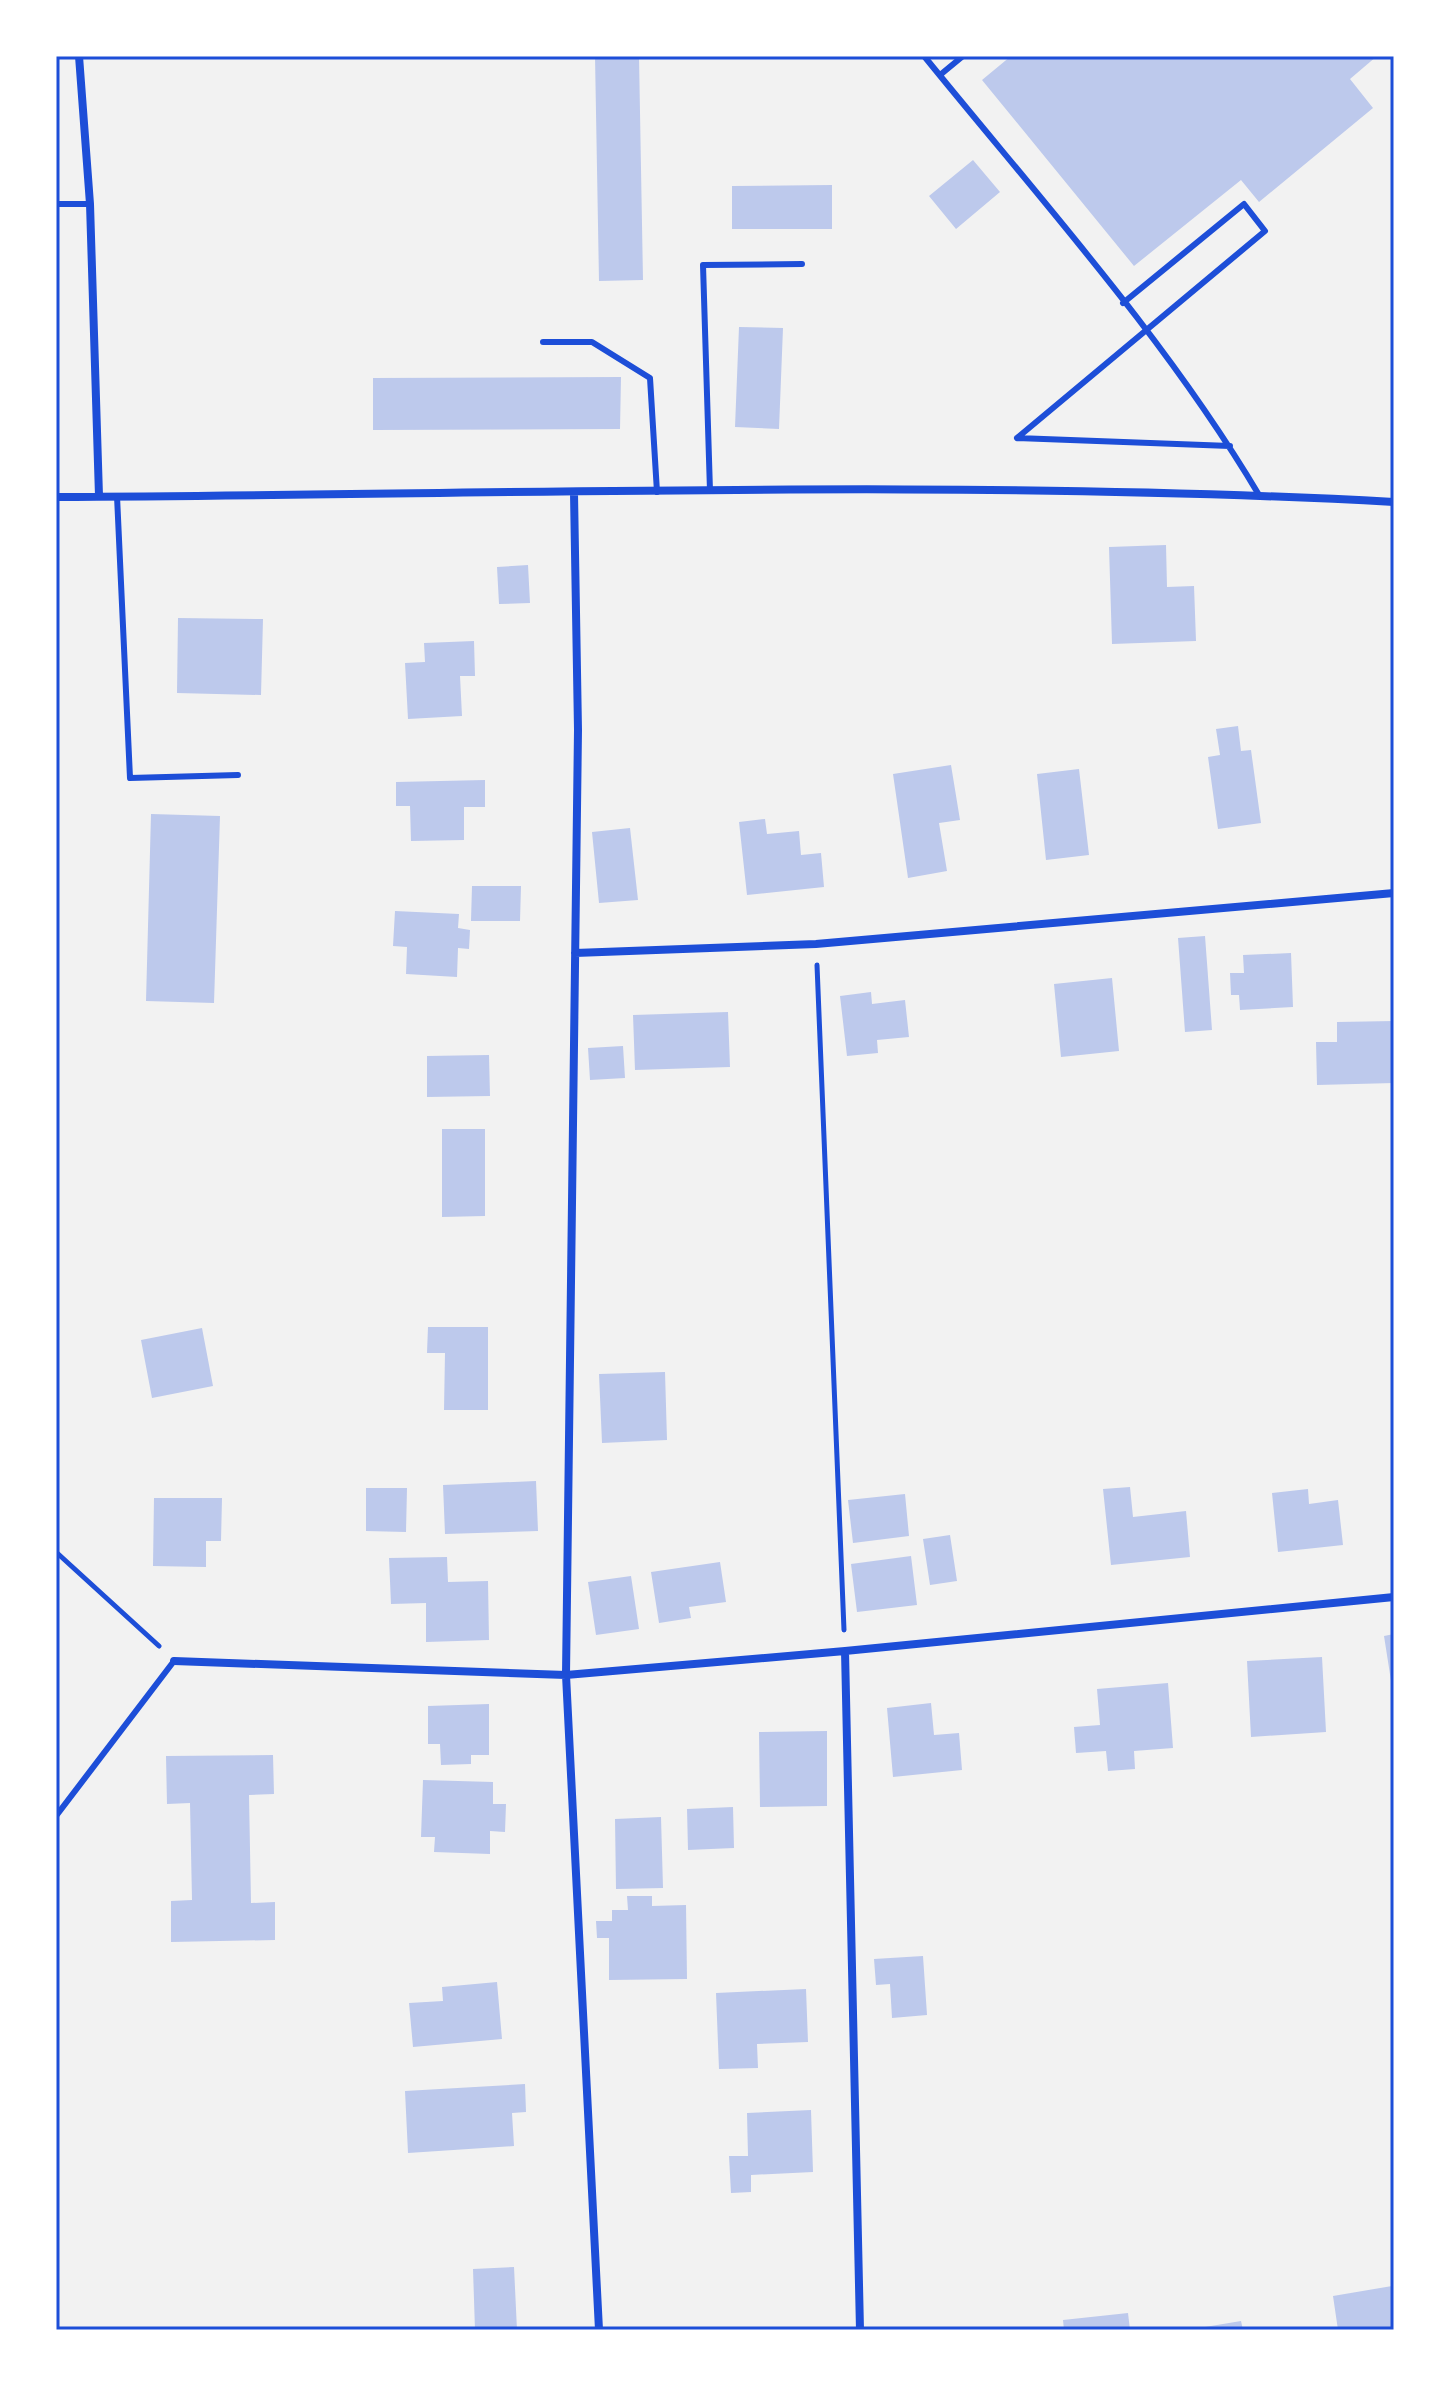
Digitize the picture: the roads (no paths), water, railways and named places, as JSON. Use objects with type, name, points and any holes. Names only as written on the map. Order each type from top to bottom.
[{"type":"street","points":[[79,56],[90,204],[99,496]]},
{"type":"street","points":[[56,497],[960,488],[1259,495],[1394,502]]},
{"type":"street","points":[[574,493],[578,730],[566,1675],[599,2330]]},
{"type":"street","points":[[575,953],[816,944],[1394,893]]},
{"type":"street","points":[[174,1661],[566,1675],[1394,1597]]},
{"type":"street","points":[[845,1651],[860,2330]]},
{"type":"lane","points":[[924,56],[1145,329],[1230,446],[1259,495]]},
{"type":"lane","points":[[940,75],[963,56]]},
{"type":"lane","points":[[56,204],[90,204]]},
{"type":"lane","points":[[1123,303],[1244,204],[1265,231],[1017,438],[1230,446]]},
{"type":"lane","points":[[710,491],[703,265],[802,264]]},
{"type":"lane","points":[[543,342],[592,342],[650,378],[657,492]]},
{"type":"lane","points":[[117,496],[130,778],[238,775]]},
{"type":"lane","points":[[56,1816],[174,1661]]}]
